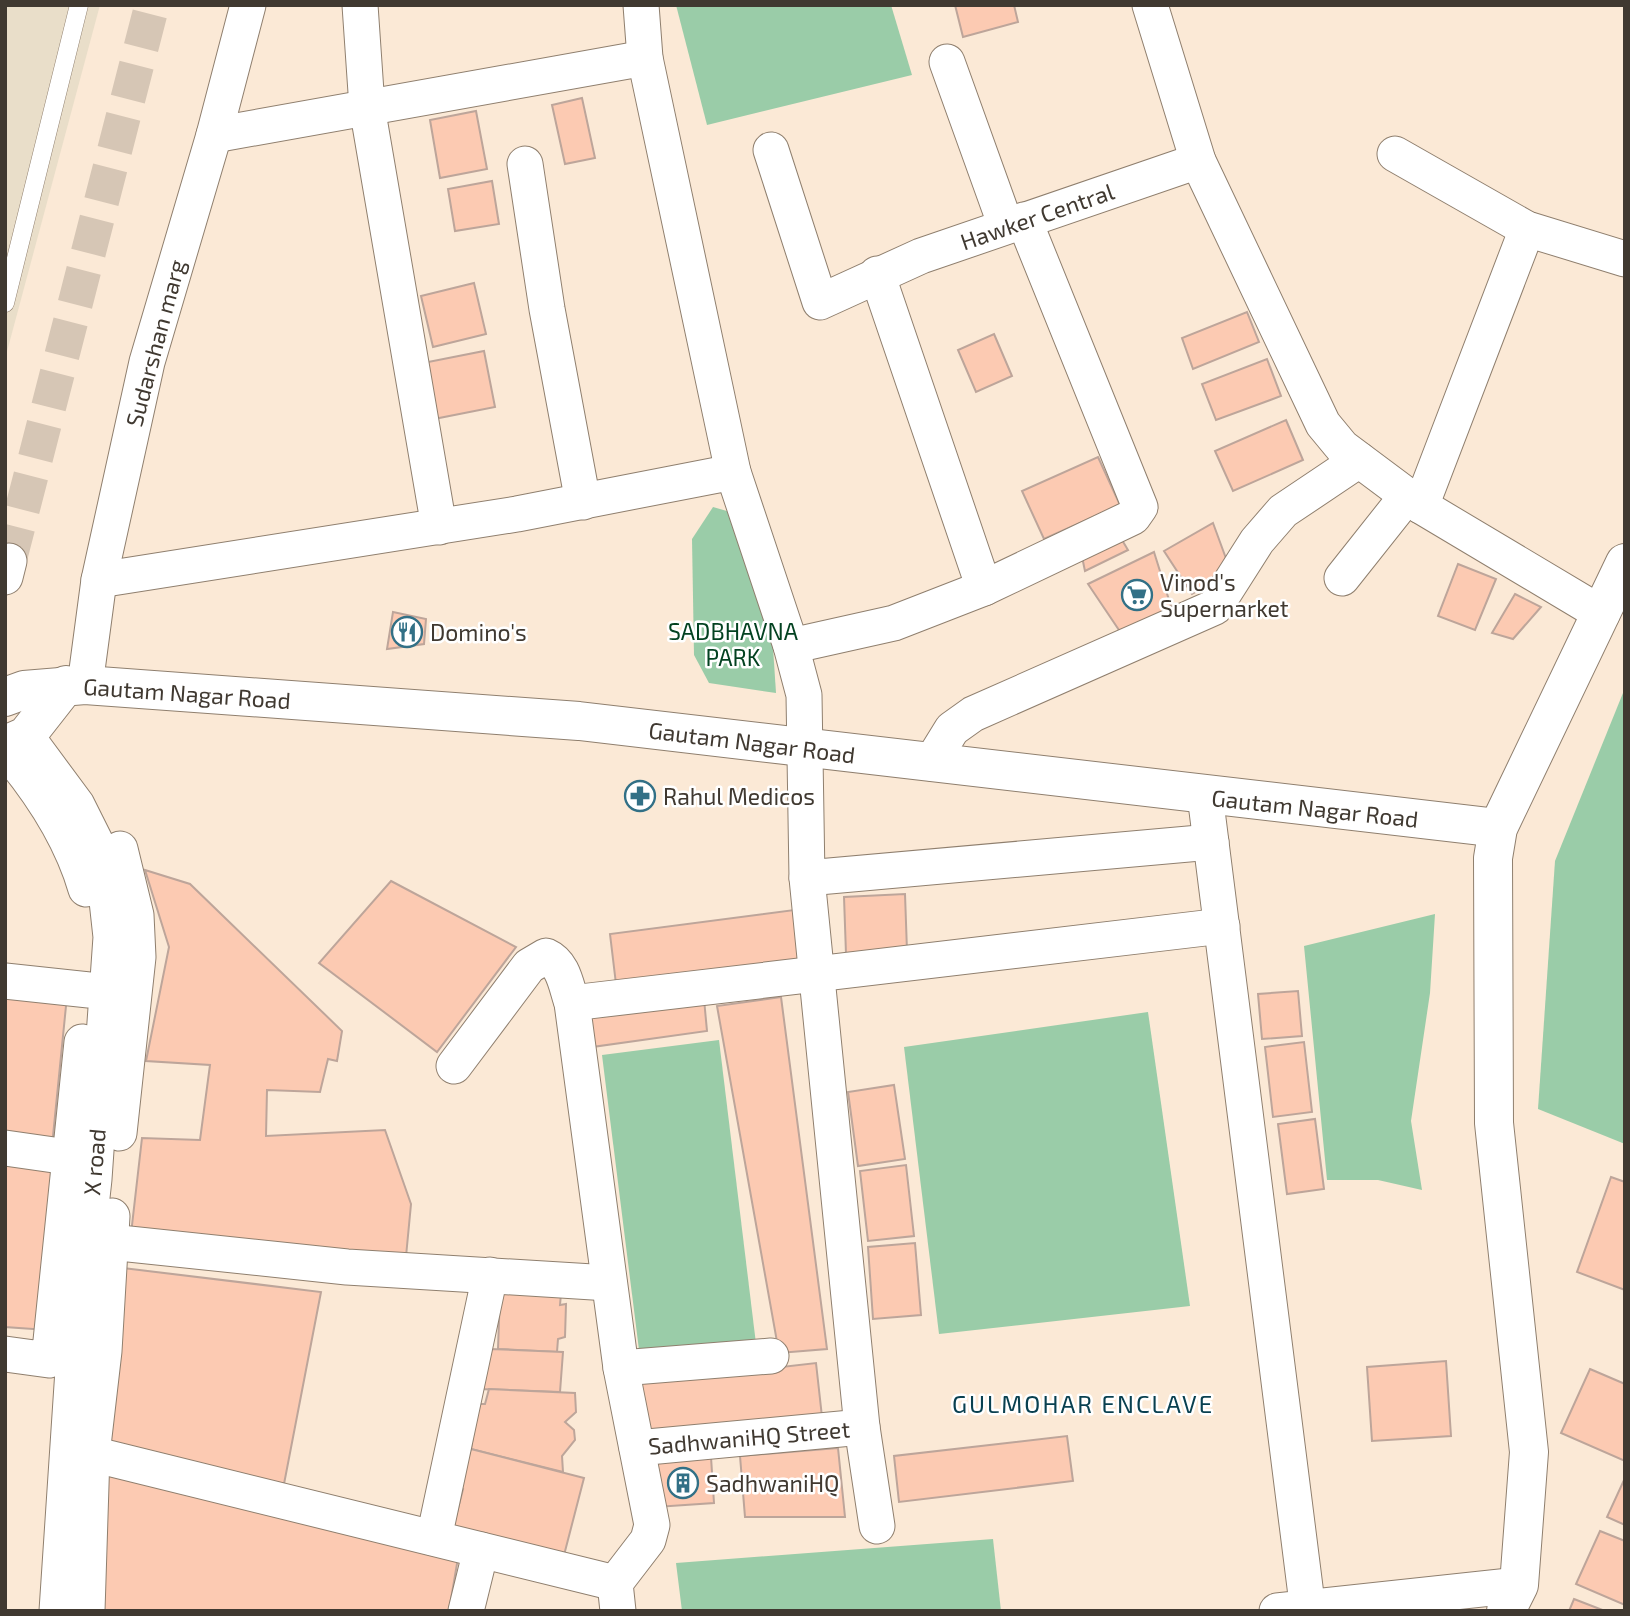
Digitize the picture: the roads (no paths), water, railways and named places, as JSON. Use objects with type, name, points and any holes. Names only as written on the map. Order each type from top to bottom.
[{"type":"street","name":"Sudarshan marg","points":[[75,685],[146,362],[214,135],[248,5]]},
{"type":"street","points":[[360,5],[367,107],[439,527]]},
{"type":"street","points":[[641,5],[645,58],[733,472],[791,646],[804,695],[807,878],[862,1427],[877,1526]]},
{"type":"street","points":[[1150,5],[1198,161],[1323,424],[1342,447],[1414,501],[1602,614]]},
{"type":"street","points":[[214,135],[645,58]]},
{"type":"street","points":[[791,646],[894,623],[984,588],[1133,517],[1140,507],[947,62]]},
{"type":"street","name":"Hawker Central","points":[[771,150],[820,302],[877,274],[1015,223],[1198,161]]},
{"type":"street","points":[[1395,154],[1527,229],[1625,260]]},
{"type":"street","points":[[525,164],[547,309],[583,502]]},
{"type":"street","points":[[1342,578],[1414,501],[1527,229]]},
{"type":"street","points":[[877,274],[984,588]]},
{"type":"street","points":[[931,763],[952,729],[973,714],[1215,607],[1258,541],[1283,511],[1359,460]]},
{"type":"street","points":[[99,580],[439,527],[733,472]]},
{"type":"street","points":[[1205,795],[1298,1610],[1512,1598],[1529,1452],[1494,1123],[1491,896],[1498,828],[1625,563]]},
{"type":"street","points":[[5,1354],[49,1360],[68,1157],[89,990],[87,891],[77,858],[12,743],[75,685]]},
{"type":"street","name":"Gautam Nagar Road","points":[[5,697],[24,690],[75,685],[579,721],[1498,828]]},
{"type":"street","name":"X road","points":[[12,743],[52,769],[78,805],[102,855],[111,937],[94,1179],[73,1370],[57,1611]]},
{"type":"street","points":[[52,769],[98,806],[120,849],[136,915],[136,995],[115,1165],[104,1351],[92,1454],[87,1611]]},
{"type":"street","points":[[807,878],[1211,842]]},
{"type":"street","points":[[572,1003],[1222,926]]},
{"type":"street","points":[[92,1454],[481,1550],[616,1597],[648,1540],[652,1525],[621,1368],[572,1003],[559,966],[546,956],[538,958],[454,1066]]},
{"type":"street","points":[[5,981],[89,990]]},
{"type":"street","points":[[5,1148],[68,1157]]},
{"type":"street","points":[[110,1242],[346,1267],[609,1283]]},
{"type":"street","points":[[434,1538],[489,1275]]},
{"type":"street","points":[[621,1368],[771,1356]]},
{"type":"street","name":"SadhwaniHQ Street","points":[[637,1448],[862,1427]]},
{"type":"street","points":[[466,1611],[481,1550]]},
{"type":"lane","points":[[5,303],[79,5]]},
{"type":"tunnel","points":[[9,561],[152,5]]},
{"type":"place","name":"Vinod's Supernarket","points":[[1137,595]]},
{"type":"place","name":"Domino's","points":[[407,632]]},
{"type":"place","name":"Rahul Medicos","points":[[640,796]]},
{"type":"place","name":"SadhwaniHQ","points":[[683,1483]]},
{"type":"district","name":"GULMOHAR ENCLAVE","points":[[1083,1403]]},
{"type":"park label","name":"SADBHAVNA PARK","points":[[733,644]]}]
